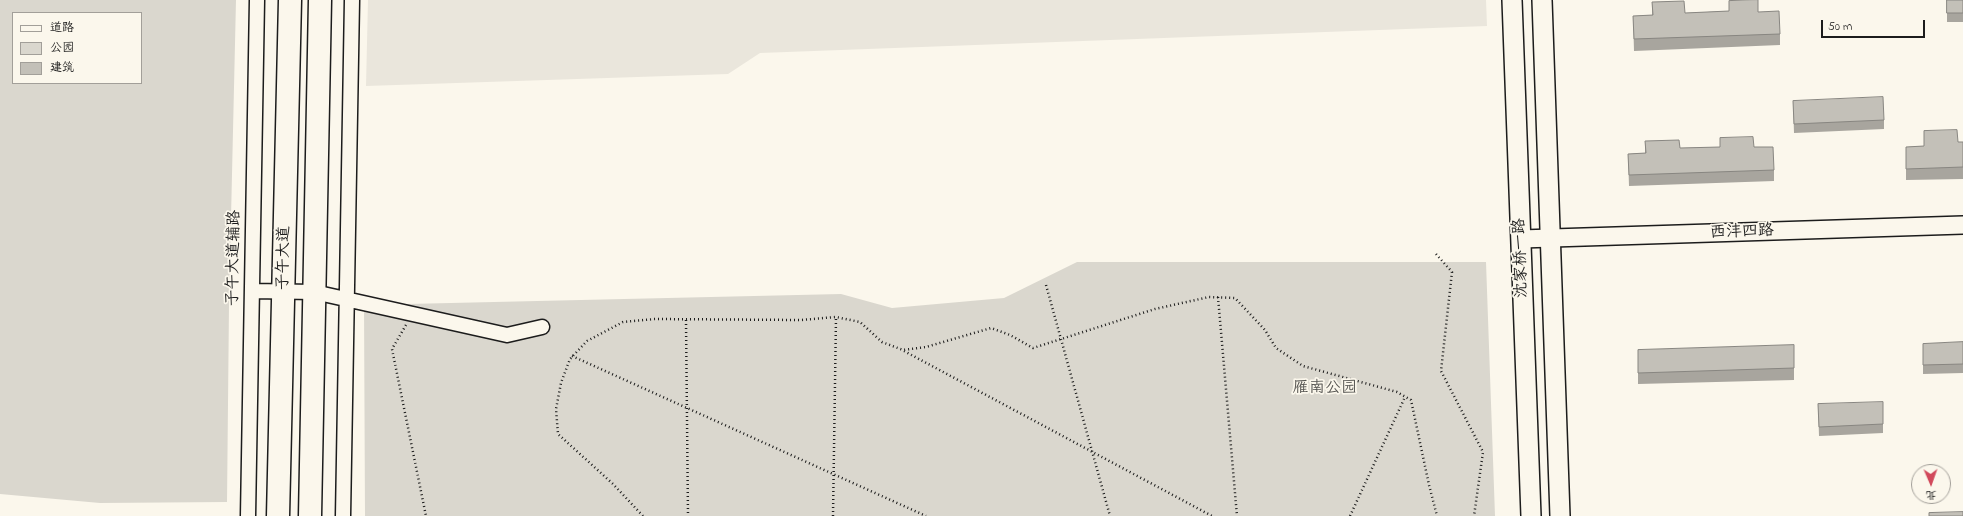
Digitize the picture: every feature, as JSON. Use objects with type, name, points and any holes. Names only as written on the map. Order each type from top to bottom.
[{"type":"main road","name":"子午大道","points":[[278,516],[290,0]]},
{"type":"main road","name":"子午大道","points":[[310,516],[320,0]]},
{"type":"main road","name":"沈家桥一路","points":[[1512,0],[1531,516]]},
{"type":"main road","name":"沈家桥一路","points":[[1542,0],[1560,516]]},
{"type":"street","name":"子午大道辅路","points":[[248,516],[257,0]]},
{"type":"street","points":[[343,516],[352,0]]},
{"type":"street","name":"西沣四路","points":[[1521,240],[1963,225]]},
{"type":"street","points":[[252,291],[314,292],[507,335],[542,327]]},
{"type":"path","points":[[1436,254],[1452,272],[1441,371],[1483,452],[1474,516]]},
{"type":"path","points":[[1046,285],[1110,516]]},
{"type":"path","points":[[903,350],[926,347],[991,328],[1010,335],[1033,348],[1155,309],[1209,297],[1235,298],[1265,330],[1276,348],[1303,366],[1397,392],[1410,400],[1437,516]]},
{"type":"path","points":[[1218,297],[1237,516]]},
{"type":"path","points":[[833,516],[836,316]]},
{"type":"path","points":[[643,516],[613,484],[558,434],[556,410],[561,383],[572,356],[587,341],[623,322],[656,319],[801,320],[836,316],[860,322],[882,342],[903,350],[1212,516]]},
{"type":"path","points":[[686,320],[688,516]]},
{"type":"path","points":[[407,323],[392,349],[426,516]]},
{"type":"path","points":[[572,356],[926,516]]},
{"type":"path","points":[[1350,516],[1405,397]]},
{"type":"shaded area","points":[[368,0],[1486,0],[1487,26],[760,53],[728,74],[366,86]]},
{"type":"green space","points":[[0,0],[236,0],[229,305],[227,502],[100,503],[0,494]]},
{"type":"green space","name":"雁南公园","points":[[1077,262],[1486,262],[1495,516],[365,516],[364,305],[841,294],[892,308],[1004,298]]},
{"type":"building","points":[[1758,0],[1758,12],[1779,11],[1780,34],[1634,39],[1633,16],[1653,15],[1652,2],[1684,1],[1685,13],[1729,11],[1729,1]]},
{"type":"building","points":[[1947,0],[1963,0],[1963,13],[1947,13]]},
{"type":"building","points":[[1883,97],[1884,120],[1794,124],[1793,101]]},
{"type":"building","points":[[1957,130],[1958,142],[1963,142],[1963,167],[1906,169],[1906,147],[1924,146],[1924,131]]},
{"type":"building","points":[[1753,137],[1754,147],[1773,147],[1774,170],[1629,175],[1628,154],[1646,153],[1645,141],[1679,140],[1680,148],[1720,147],[1720,138]]},
{"type":"building","points":[[1963,342],[1963,364],[1923,365],[1923,344]]},
{"type":"building","points":[[1794,345],[1794,368],[1638,373],[1638,350]]},
{"type":"building","points":[[1883,402],[1883,424],[1819,427],[1818,404]]},
{"type":"building","points":[[1963,512],[1963,516],[1929,516],[1929,513]]}]
